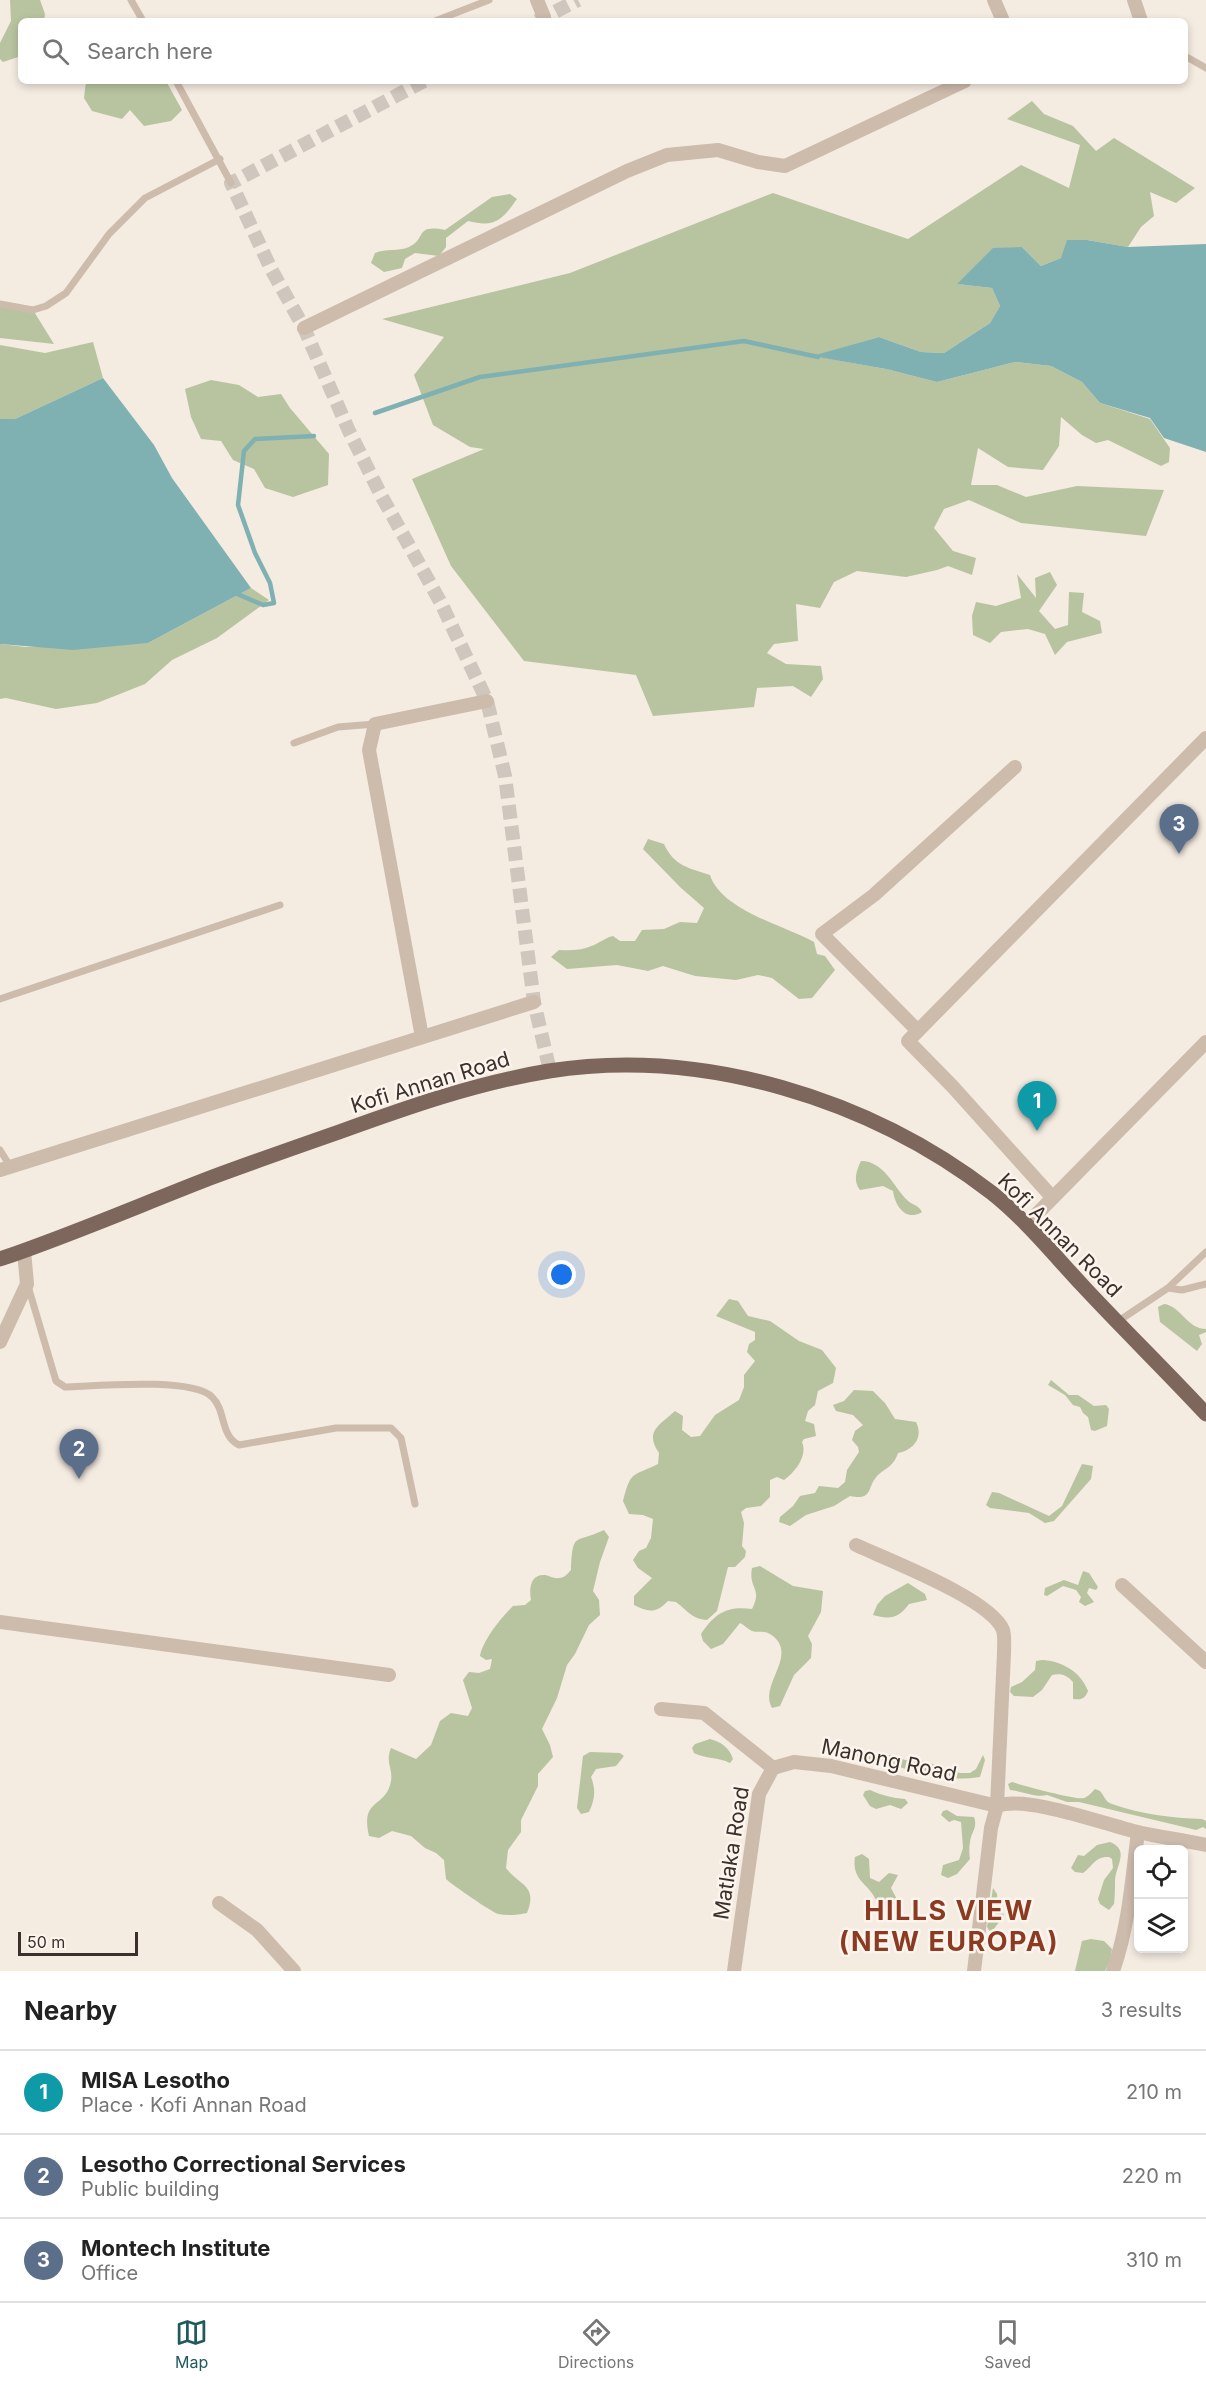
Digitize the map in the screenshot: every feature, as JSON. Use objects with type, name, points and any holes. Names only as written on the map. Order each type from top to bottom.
[{"type":"main road","name":"Kofi Annan Road","points":[[0,1259],[215,1176],[415,1104],[456,1092],[550,1071],[639,1065],[702,1071],[786,1089],[854,1114],[930,1152],[993,1194],[1026,1225],[1206,1414]]},
{"type":"street","points":[[537,0],[544,17]]},
{"type":"street","points":[[994,0],[1002,18]]},
{"type":"street","points":[[1134,0],[1140,18]]},
{"type":"street","points":[[304,328],[627,171],[667,155],[718,150],[758,162],[785,166],[959,84]]},
{"type":"street","points":[[422,1037],[369,750],[375,724],[487,701]]},
{"type":"street","points":[[1052,1197],[953,1087],[908,1041],[1206,738]]},
{"type":"street","points":[[918,1031],[822,934],[874,895],[968,807],[1015,767]]},
{"type":"street","points":[[5,1168],[534,1002]]},
{"type":"street","points":[[1026,1225],[1206,1042]]},
{"type":"street","points":[[0,1342],[27,1284],[24,1251]]},
{"type":"street","points":[[856,1545],[971,1599],[989,1613],[1003,1630],[997,1806],[991,1828],[974,1971]]},
{"type":"street","points":[[1122,1585],[1206,1662]]},
{"type":"street","points":[[0,1622],[389,1675]]},
{"type":"street","name":"Matlaka Road","points":[[661,1709],[704,1713],[773,1768],[759,1794],[734,1971]]},
{"type":"street","name":"Manong Road","points":[[773,1768],[794,1762],[831,1766],[997,1806],[1008,1802],[1028,1804],[1138,1832],[1206,1845]]},
{"type":"street","points":[[1113,1971],[1122,1946],[1138,1832]]},
{"type":"street","points":[[219,1903],[257,1930],[294,1971]]},
{"type":"lane","points":[[131,0],[141,18]]},
{"type":"lane","points":[[443,18],[489,0]]},
{"type":"lane","points":[[1188,58],[1206,68]]},
{"type":"lane","points":[[178,84],[231,183]]},
{"type":"lane","points":[[0,304],[33,310],[46,306],[60,297],[66,293],[109,234],[145,198],[220,159]]},
{"type":"lane","points":[[294,743],[338,727],[375,724]]},
{"type":"lane","points":[[0,999],[280,905]]},
{"type":"lane","points":[[0,1150],[5,1168]]},
{"type":"lane","points":[[1117,1322],[1168,1288],[1206,1252]]},
{"type":"lane","points":[[27,1284],[60,1385],[65,1387],[170,1384],[201,1391],[215,1400],[229,1437],[239,1445],[336,1428],[391,1428],[401,1438],[415,1504]]},
{"type":"lane","points":[[1168,1288],[1182,1290],[1206,1284]]},
{"type":"green space","points":[[10,0],[40,0],[44,18],[18,18],[18,57],[3,62],[0,59],[0,43],[11,21]]},
{"type":"green space","points":[[86,84],[168,84],[182,110],[171,121],[144,126],[130,110],[122,119],[92,111],[84,98]]},
{"type":"green space","points":[[1032,101],[1044,114],[1073,126],[1096,151],[1114,138],[1195,188],[1176,203],[1150,192],[1154,216],[1141,227],[1128,247],[1087,240],[1061,258],[1041,266],[1022,247],[958,284],[992,288],[1000,306],[990,323],[944,353],[921,352],[879,337],[814,356],[886,369],[937,382],[1015,362],[1051,366],[1082,382],[1100,403],[1150,419],[1170,448],[1169,462],[1161,466],[1108,440],[1096,443],[1082,435],[1061,417],[1059,446],[1043,470],[1008,467],[978,448],[971,485],[997,485],[1026,497],[1077,486],[1164,490],[1146,536],[1021,523],[969,500],[944,509],[934,528],[953,551],[976,558],[972,575],[948,566],[906,577],[857,571],[834,582],[820,608],[796,604],[798,641],[774,644],[767,653],[786,664],[821,666],[823,679],[811,697],[793,686],[757,688],[754,707],[653,716],[636,675],[524,661],[451,566],[412,479],[484,449],[470,447],[433,425],[414,375],[444,337],[382,319],[570,273],[773,193],[908,239],[1021,165],[1069,188],[1080,145],[1007,119]]},
{"type":"green space","points":[[510,194],[517,199],[502,217],[491,223],[468,221],[446,238],[446,247],[439,256],[415,253],[405,259],[402,268],[384,272],[371,263],[375,253],[409,247],[425,231],[445,230],[492,197]]},
{"type":"green space","points":[[0,304],[33,310],[54,344],[0,338]]},
{"type":"green space","points":[[93,342],[103,378],[15,419],[0,419],[0,345],[45,353]]},
{"type":"green space","points":[[211,380],[239,385],[258,397],[281,394],[329,454],[328,485],[293,497],[265,488],[254,469],[233,460],[221,441],[201,439],[191,417],[185,389]]},
{"type":"green space","points":[[1050,572],[1057,585],[1039,611],[1055,629],[1068,625],[1069,592],[1084,593],[1082,612],[1100,621],[1102,633],[1067,642],[1055,655],[1045,634],[1028,629],[1001,632],[990,643],[973,635],[972,616],[976,602],[996,606],[1021,598],[1017,574],[1036,598],[1035,578]]},
{"type":"green space","points":[[251,588],[269,600],[217,638],[172,660],[145,684],[97,703],[56,709],[6,698],[0,699],[0,644],[26,647],[148,643]]},
{"type":"green space","points":[[648,839],[664,844],[677,862],[710,875],[716,887],[740,907],[814,942],[817,954],[825,956],[835,970],[812,998],[799,999],[772,978],[758,975],[736,980],[695,976],[663,966],[648,971],[617,965],[567,969],[551,957],[559,950],[586,948],[613,936],[620,941],[635,941],[642,930],[664,929],[680,922],[697,923],[704,908],[643,849]]},
{"type":"green space","points":[[861,1161],[876,1165],[882,1170],[907,1200],[922,1212],[916,1215],[906,1214],[896,1202],[893,1191],[883,1186],[860,1190],[856,1183],[856,1176]]},
{"type":"green space","points":[[729,1299],[738,1301],[748,1316],[770,1321],[799,1341],[822,1350],[836,1368],[833,1383],[818,1391],[815,1405],[808,1411],[805,1421],[814,1424],[816,1436],[804,1439],[802,1442],[803,1453],[799,1463],[784,1480],[777,1477],[770,1480],[770,1497],[761,1506],[746,1508],[741,1512],[744,1523],[742,1546],[746,1551],[745,1557],[735,1567],[728,1567],[717,1611],[707,1620],[694,1616],[676,1602],[668,1601],[656,1610],[634,1605],[634,1596],[652,1578],[638,1568],[633,1560],[639,1551],[646,1548],[651,1538],[653,1519],[643,1515],[629,1514],[623,1501],[631,1479],[638,1473],[658,1464],[659,1453],[653,1439],[656,1429],[664,1420],[675,1411],[683,1416],[682,1430],[691,1437],[700,1436],[715,1415],[739,1400],[744,1387],[744,1375],[755,1361],[747,1352],[749,1344],[755,1340],[755,1332],[716,1316]]},
{"type":"green space","points":[[1164,1304],[1175,1309],[1199,1328],[1206,1329],[1206,1332],[1199,1335],[1202,1344],[1197,1351],[1160,1322],[1158,1307]]},
{"type":"green space","points":[[1051,1380],[1069,1395],[1078,1395],[1094,1406],[1106,1405],[1109,1409],[1107,1426],[1095,1431],[1091,1430],[1088,1417],[1080,1407],[1073,1405],[1065,1395],[1048,1385]]},
{"type":"green space","points":[[854,1390],[873,1391],[885,1403],[895,1419],[916,1422],[919,1433],[916,1442],[908,1449],[898,1453],[892,1464],[878,1475],[863,1497],[850,1496],[834,1506],[806,1515],[790,1526],[779,1522],[780,1517],[793,1506],[800,1496],[815,1493],[819,1486],[838,1488],[845,1482],[847,1470],[859,1452],[852,1440],[855,1431],[863,1425],[853,1415],[836,1411],[833,1405],[844,1401]]},
{"type":"green space","points":[[1082,1464],[1093,1466],[1091,1479],[1054,1521],[1045,1523],[1029,1513],[990,1508],[986,1505],[992,1492],[999,1493],[1049,1516],[1062,1506]]},
{"type":"green space","points":[[604,1530],[609,1537],[593,1591],[599,1600],[600,1615],[589,1625],[567,1665],[557,1698],[542,1729],[553,1757],[538,1774],[538,1786],[521,1820],[521,1832],[508,1850],[506,1868],[529,1891],[530,1904],[527,1913],[498,1914],[446,1879],[444,1860],[411,1836],[392,1831],[379,1838],[369,1836],[368,1815],[388,1790],[391,1781],[389,1758],[391,1748],[416,1759],[431,1745],[440,1721],[451,1713],[468,1716],[472,1708],[463,1680],[469,1672],[479,1673],[490,1669],[492,1659],[486,1660],[480,1656],[493,1630],[513,1606],[525,1605],[531,1600],[530,1591],[536,1577],[545,1575],[555,1578],[564,1577],[571,1570],[574,1544]]},
{"type":"green space","points":[[760,1566],[793,1586],[823,1591],[821,1612],[808,1636],[812,1644],[811,1658],[794,1675],[780,1706],[772,1708],[769,1699],[770,1689],[781,1660],[778,1642],[768,1633],[752,1631],[740,1623],[723,1644],[711,1649],[703,1641],[701,1634],[722,1612],[743,1608],[752,1609],[756,1592],[751,1575],[752,1568]]},
{"type":"green space","points":[[1083,1571],[1089,1573],[1098,1587],[1096,1590],[1089,1588],[1087,1593],[1094,1602],[1085,1606],[1079,1602],[1081,1597],[1076,1590],[1063,1586],[1047,1596],[1044,1595],[1045,1588],[1064,1580],[1078,1585]]},
{"type":"green space","points":[[908,1583],[925,1594],[927,1600],[909,1604],[894,1617],[873,1615],[877,1605],[885,1596]]},
{"type":"green space","points":[[1042,1660],[1063,1665],[1076,1673],[1085,1684],[1088,1691],[1086,1696],[1073,1699],[1073,1682],[1066,1676],[1058,1674],[1052,1675],[1042,1690],[1033,1697],[1014,1696],[1010,1692],[1011,1687],[1022,1682],[1035,1670],[1036,1661]]},
{"type":"green space","points":[[710,1739],[727,1748],[733,1759],[730,1763],[694,1753],[692,1748],[695,1744]]},
{"type":"green space","points":[[858,1748],[872,1755],[894,1755],[905,1760],[920,1760],[960,1773],[970,1773],[976,1769],[983,1755],[985,1760],[980,1777],[940,1777],[877,1760],[862,1759],[852,1751]]},
{"type":"green space","points":[[590,1752],[620,1753],[624,1756],[616,1766],[596,1769],[591,1777],[594,1786],[593,1803],[589,1812],[581,1814],[577,1808],[583,1756]]},
{"type":"green space","points":[[1012,1782],[1080,1798],[1087,1797],[1095,1789],[1100,1791],[1112,1804],[1157,1815],[1202,1819],[1206,1821],[1206,1829],[1203,1827],[1196,1830],[1079,1802],[1067,1802],[1047,1795],[1010,1790],[1008,1784]]},
{"type":"green space","points":[[870,1790],[905,1799],[908,1803],[901,1809],[890,1805],[876,1809],[870,1806],[863,1795],[865,1791]]},
{"type":"green space","points":[[947,1810],[957,1816],[974,1817],[975,1824],[970,1842],[970,1859],[957,1874],[948,1878],[941,1875],[943,1865],[959,1860],[963,1848],[961,1822],[954,1820],[949,1822],[941,1815]]},
{"type":"green space","points":[[1110,1842],[1116,1845],[1121,1854],[1115,1880],[1114,1904],[1109,1910],[1100,1904],[1098,1899],[1104,1880],[1113,1868],[1112,1859],[1100,1858],[1083,1873],[1075,1872],[1071,1868],[1078,1855],[1084,1856],[1097,1845]]},
{"type":"green space","points":[[862,1854],[869,1859],[870,1878],[879,1882],[889,1873],[898,1875],[891,1888],[899,1903],[897,1910],[889,1911],[879,1907],[872,1893],[859,1878],[856,1872],[855,1857]]},
{"type":"green space","points":[[993,1888],[997,1894],[998,1908],[1004,1915],[991,1933],[987,1927]]},
{"type":"green space","points":[[1091,1939],[1104,1941],[1112,1949],[1105,1971],[1075,1971],[1082,1941]]},
{"type":"water","points":[[1067,240],[1087,240],[1128,247],[1206,244],[1206,452],[1164,438],[1150,418],[1100,403],[1082,382],[1051,366],[1015,362],[937,382],[886,369],[812,356],[879,337],[921,352],[944,353],[990,323],[1000,306],[992,288],[957,284],[993,248],[1022,247],[1041,266],[1061,258]]},
{"type":"water","points":[[103,378],[154,445],[172,478],[251,588],[148,643],[73,650],[0,644],[0,419],[15,419]]},
{"type":"waterway","points":[[375,413],[480,377],[744,341],[818,357]]},
{"type":"waterway","points":[[235,593],[263,605],[274,603],[270,583],[255,553],[238,505],[244,451],[255,439],[314,436]]},
{"type":"tunnel","points":[[543,18],[578,0]]},
{"type":"tunnel","points":[[418,84],[231,183],[271,269],[304,328],[349,431],[382,497],[441,603],[487,701],[505,776],[534,1002],[550,1071]]},
{"type":"place","name":"Montech Institute","points":[[1179,854]]},
{"type":"place","name":"MISA Lesotho","points":[[1037,1131]]},
{"type":"place","name":"Lesotho Correctional Services","points":[[79,1479]]},
{"type":"district","name":"HILLS VIEW (NEW EUROPA)","points":[[949,1926]]}]
